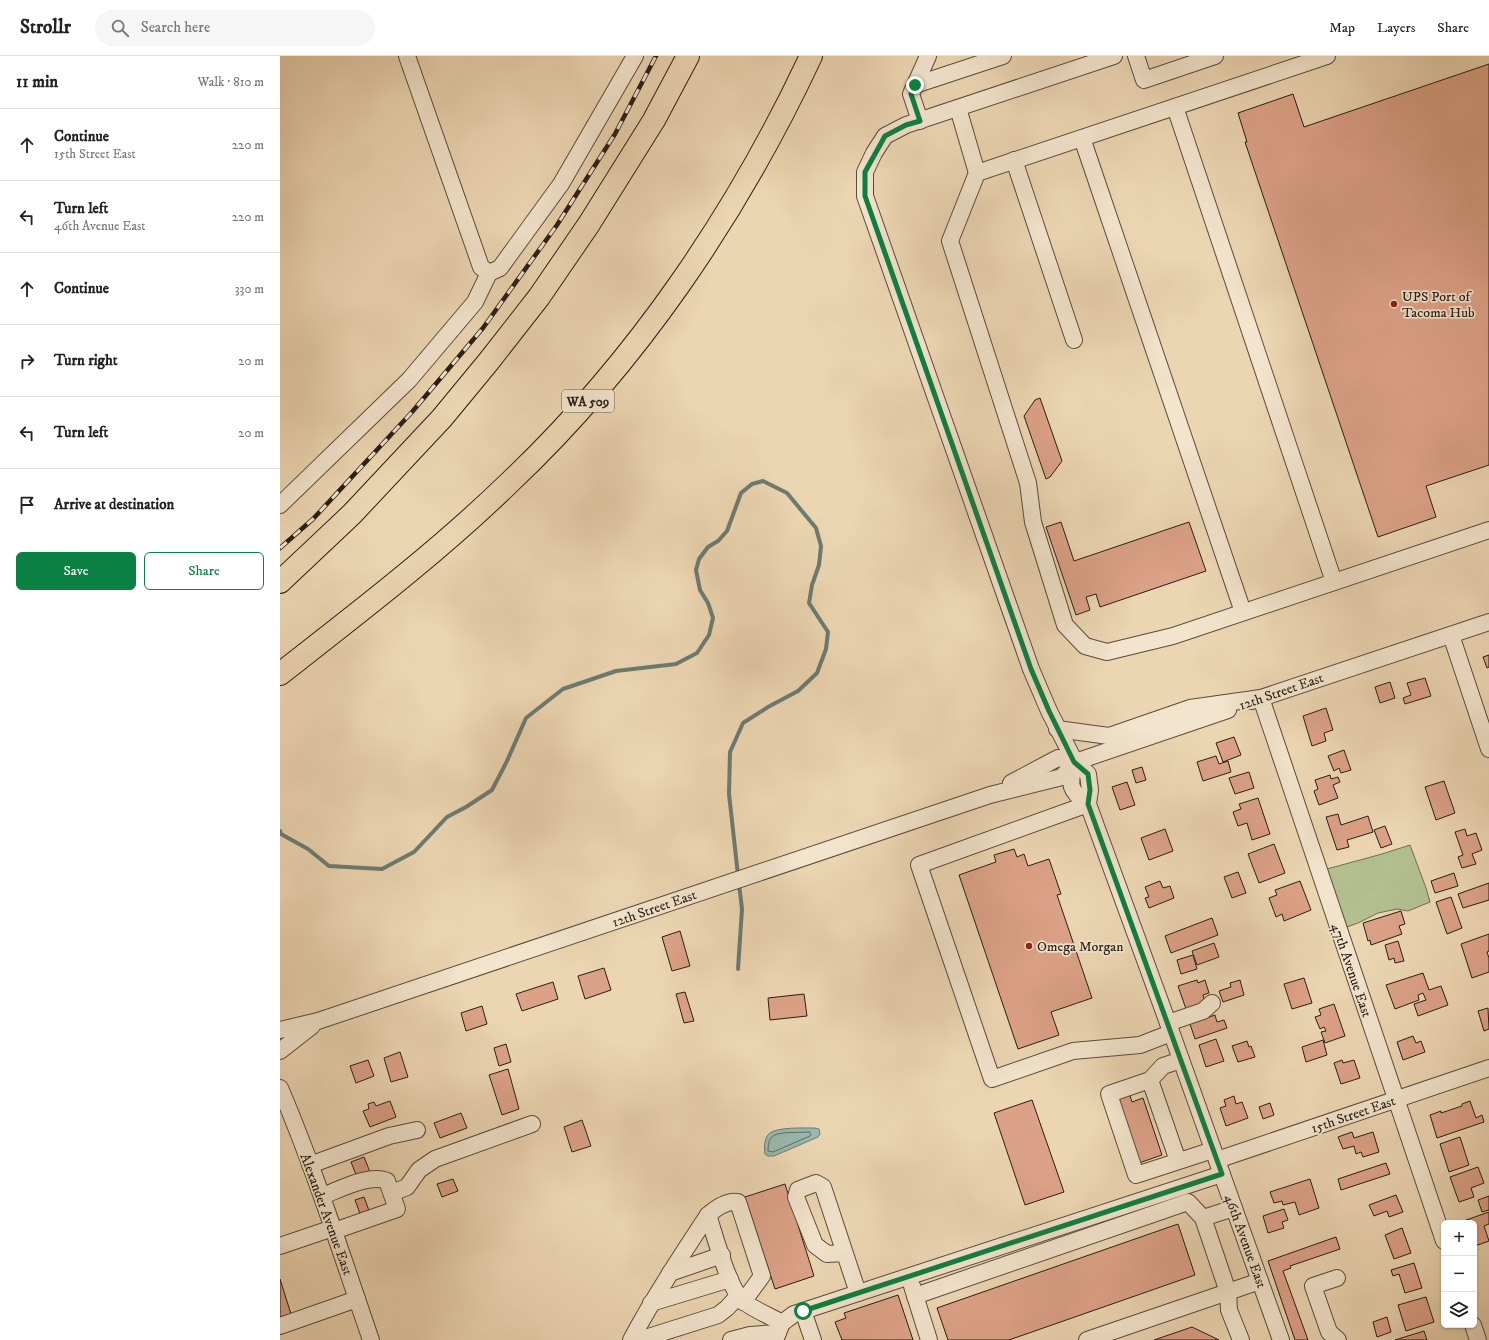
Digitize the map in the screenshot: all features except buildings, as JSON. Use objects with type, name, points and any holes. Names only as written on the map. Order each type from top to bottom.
[{"type":"highway","points":[[280,582],[352,514],[442,418],[539,297],[589,224],[654,120],[688,56]]},
{"type":"highway","name":"WA 509","points":[[280,674],[380,595],[474,516],[545,448],[605,380],[640,337],[711,236],[756,162],[811,56]]},
{"type":"street","points":[[407,56],[481,267],[489,273]]},
{"type":"street","points":[[280,505],[409,380],[475,302],[489,273],[500,268],[561,184],[634,56]]},
{"type":"street","points":[[920,121],[911,94],[928,56]]},
{"type":"street","name":"46th Avenue East","points":[[1114,56],[906,125],[885,136],[865,172],[865,196],[1031,669],[1057,729],[1074,762],[1088,774],[1090,790],[1088,804],[1170,1028],[1280,1340]]},
{"type":"street","points":[[1136,56],[1144,80],[1215,56]]},
{"type":"street","points":[[977,173],[1327,56]]},
{"type":"street","points":[[915,85],[997,57]]},
{"type":"street","points":[[1175,107],[1334,582]]},
{"type":"street","points":[[958,108],[977,173],[950,241],[1028,483],[1033,522],[1065,625],[1085,646],[1107,652],[1173,636],[1489,530]]},
{"type":"street","points":[[1082,138],[1243,612]]},
{"type":"street","points":[[1014,160],[1074,340]]},
{"type":"street","name":"12th Street East","points":[[280,1030],[318,1021],[990,795],[1062,777],[1074,762],[1489,622]]},
{"type":"street","points":[[1451,635],[1489,749]]},
{"type":"street","points":[[1057,729],[1109,736],[1190,708],[1261,698]]},
{"type":"street","name":"47th Avenue East","points":[[1261,698],[1441,1232]]},
{"type":"street","points":[[1088,804],[920,865],[992,1079],[1073,1051],[1140,1045],[1203,1011],[1212,1003]]},
{"type":"street","name":"12th Street East","points":[[280,1051],[318,1021]]},
{"type":"street","points":[[1181,1060],[1163,1066],[1150,1080],[1109,1094],[1136,1174],[1178,1161],[1217,1162]]},
{"type":"street","name":"15th Street East","points":[[779,1331],[794,1314],[1156,1196],[1217,1162],[1489,1068]]},
{"type":"street","points":[[1150,1080],[1178,1161]]},
{"type":"street","name":"Alexander Avenue East","points":[[280,1088],[294,1120],[322,1196],[371,1340]]},
{"type":"street","points":[[392,1193],[407,1187],[419,1170],[434,1158],[532,1124]]},
{"type":"street","points":[[310,1166],[389,1136],[417,1130]]},
{"type":"street","points":[[280,1246],[398,1209],[387,1181],[376,1178],[366,1180],[322,1196]]},
{"type":"street","points":[[1156,1196],[1158,1212]]},
{"type":"street","points":[[631,1340],[651,1303],[708,1215],[716,1208],[725,1204],[734,1201],[738,1202],[762,1276],[741,1299],[718,1315],[639,1340]]},
{"type":"street","points":[[915,1296],[1188,1202],[1203,1218],[1228,1292],[1229,1310],[1241,1340]]},
{"type":"street","points":[[1203,1218],[1234,1208]]},
{"type":"street","points":[[708,1215],[730,1279],[741,1299],[779,1331]]},
{"type":"street","points":[[1054,1229],[1059,1246]]},
{"type":"street","points":[[989,1250],[994,1269]]},
{"type":"street","points":[[844,1253],[858,1293]]},
{"type":"street","points":[[670,1273],[722,1255]]},
{"type":"street","points":[[909,1277],[929,1340]]},
{"type":"street","points":[[1337,1278],[1313,1286],[1329,1332],[1338,1340]]},
{"type":"street","points":[[651,1303],[730,1279]]},
{"type":"street","points":[[1087,1340],[1260,1281]]},
{"type":"street","points":[[280,1326],[357,1299]]},
{"type":"street","points":[[803,1311],[813,1340]]},
{"type":"street","points":[[731,1340],[750,1335],[779,1331]]},
{"type":"green space","points":[[1410,845],[1430,902],[1408,911],[1397,909],[1378,913],[1344,928],[1327,869]]},
{"type":"water","points":[[785,1129],[819,1129],[820,1134],[818,1137],[774,1156],[768,1156],[765,1154],[766,1140],[770,1133]]},
{"type":"waterway","points":[[280,831],[281,834],[308,849],[329,866],[382,869],[414,852],[447,817],[466,807],[492,790],[526,718],[563,689],[616,671],[676,664],[697,653],[709,635],[713,618],[708,603],[700,590],[696,570],[699,559],[708,547],[718,541],[727,531],[741,493],[752,484],[763,481],[787,493],[816,528],[821,546],[819,565],[812,585],[809,603],[828,632],[826,649],[817,673],[798,691],[768,707],[743,723],[730,752],[729,794],[738,875]]},
{"type":"waterway","points":[[738,969],[742,909],[739,884]]},
{"type":"railway","points":[[280,548],[313,519],[412,412],[483,328],[557,225],[615,134],[656,56]]},
{"type":"place","name":"UPS Port of Tacoma Hub","points":[[1394,304]]},
{"type":"place","name":"Omega Morgan","points":[[1029,946]]},
{"type":"route","points":[[803,1311],[1222,1174],[1088,804],[1090,790],[1088,774],[1074,762],[1057,729],[1031,669],[865,196],[865,172],[885,136],[906,125],[920,121],[911,94],[915,85]]}]
